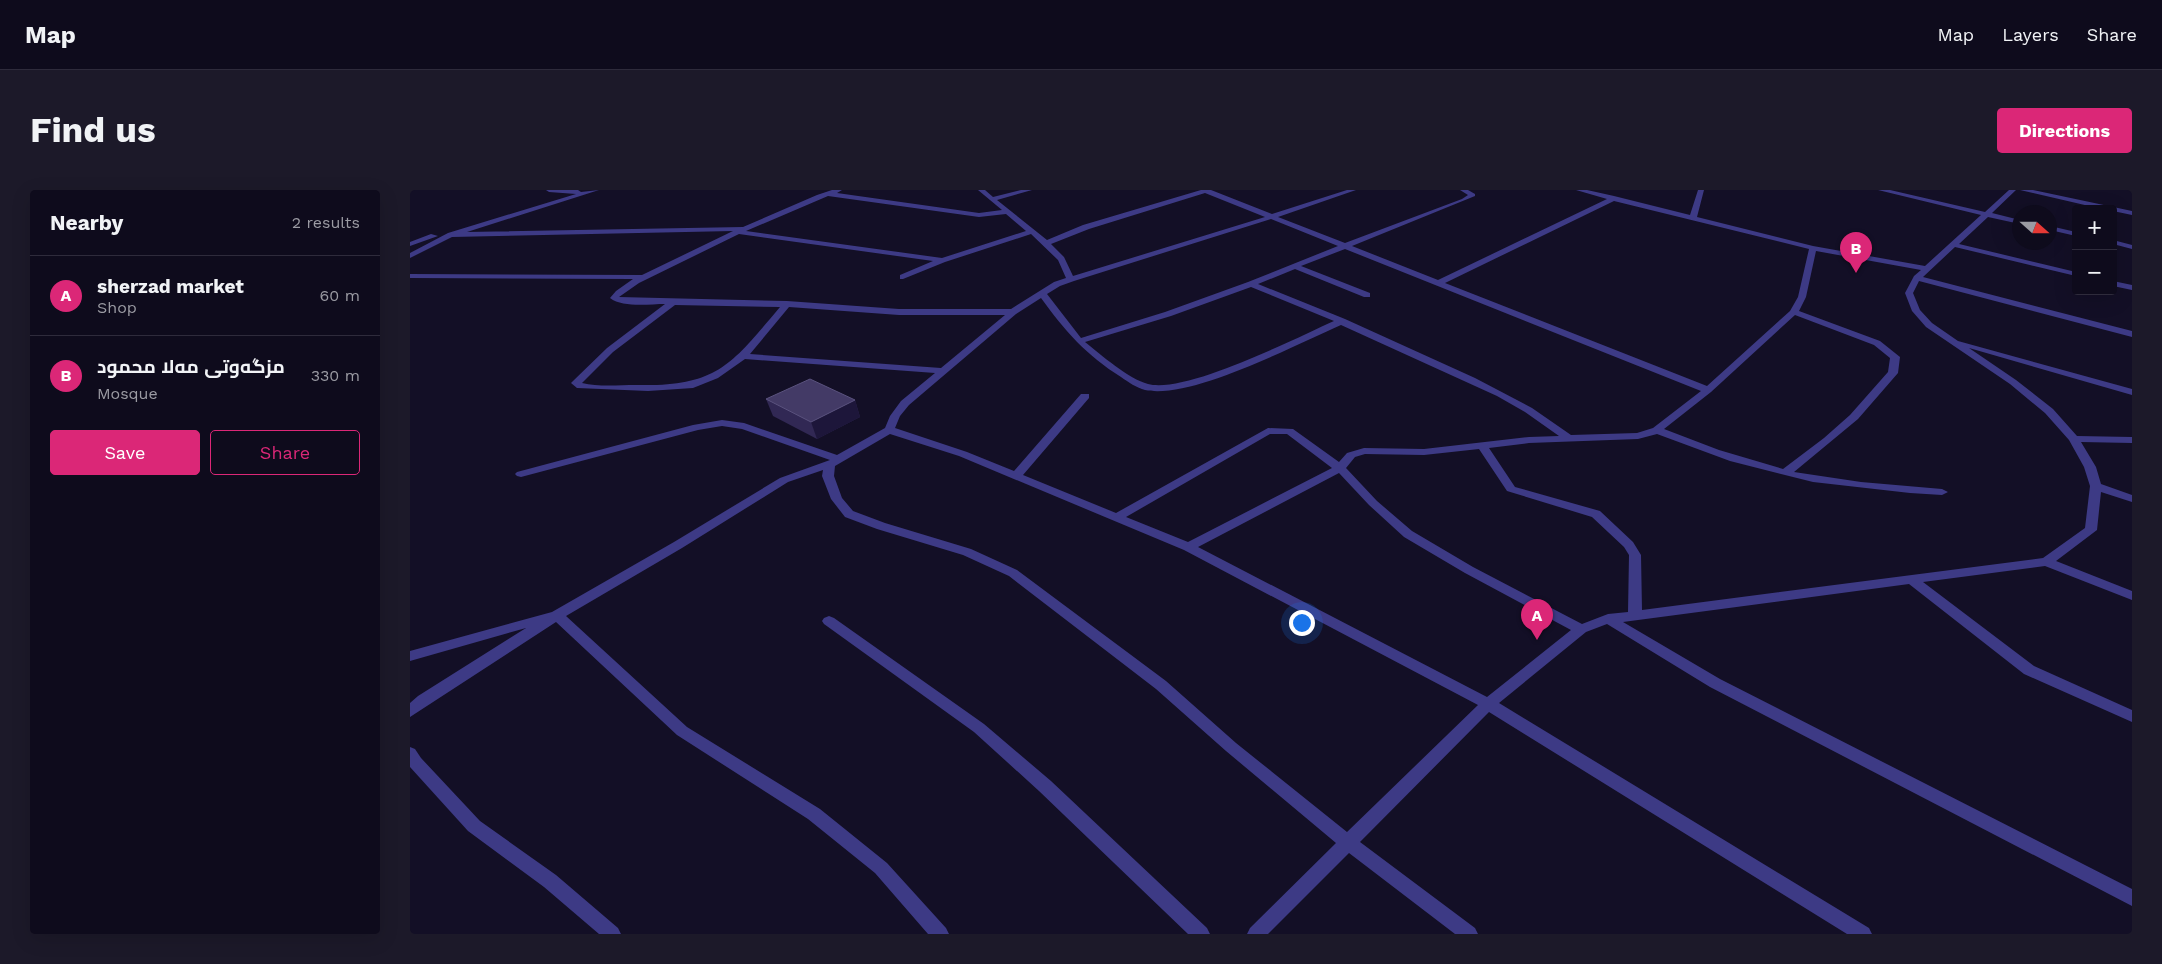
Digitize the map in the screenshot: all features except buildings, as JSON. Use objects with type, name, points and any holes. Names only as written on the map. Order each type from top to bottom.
[{"type":"street","points":[[549,190],[592,191]]},
{"type":"street","points":[[839,190],[742,231],[645,277],[617,292],[614,298],[622,301],[786,304],[899,312],[1013,312]]},
{"type":"street","points":[[981,190],[1046,243],[1061,259],[1071,279]]},
{"type":"street","points":[[992,198],[1029,190]]},
{"type":"street","points":[[1046,243],[1086,227],[1206,190],[1344,247],[1708,390]]},
{"type":"street","points":[[410,711],[423,700],[557,615],[678,546],[784,480],[834,462],[889,430],[895,416],[905,403],[1013,312],[1057,284],[1352,190]]},
{"type":"street","points":[[1079,341],[1168,314],[1251,284],[1473,195],[1463,190]]},
{"type":"street","points":[[1579,190],[1813,248],[1927,269]]},
{"type":"street","points":[[1880,190],[2012,220]]},
{"type":"street","points":[[1256,934],[1488,704],[1581,629],[1608,619],[1635,615],[2046,562],[2091,530],[2096,486],[2090,467],[2074,440],[2049,411],[2013,382],[1929,325],[1916,311],[1908,293],[1917,278],[2013,190]]},
{"type":"street","points":[[2023,190],[2132,213]]},
{"type":"street","points":[[410,256],[451,235],[592,191]]},
{"type":"street","points":[[1693,218],[1698,191]]},
{"type":"street","points":[[828,194],[980,214],[1008,212]]},
{"type":"street","points":[[1438,283],[1614,198]]},
{"type":"street","points":[[410,244],[446,233],[474,229]]},
{"type":"street","points":[[2057,230],[2072,233]]},
{"type":"street","points":[[451,235],[742,231],[942,260]]},
{"type":"street","points":[[903,278],[942,260],[1033,231]]},
{"type":"street","points":[[2117,243],[2132,246]]},
{"type":"street","points":[[1954,244],[2072,273]]},
{"type":"street","points":[[1188,548],[1340,468],[1350,455],[1364,451],[1424,452],[1568,438],[1638,436],[1658,430],[1708,390],[1794,312],[1802,296],[1813,248]]},
{"type":"street","points":[[1295,266],[1367,295]]},
{"type":"street","points":[[410,276],[645,277]]},
{"type":"street","points":[[1917,278],[2132,334]]},
{"type":"street","points":[[1251,284],[1407,349],[1521,404],[1548,421],[1568,438]]},
{"type":"street","points":[[2117,284],[2132,288]]},
{"type":"street","points":[[1042,294],[1079,341],[1129,378],[1148,388],[1177,387],[1207,380],[1342,321]]},
{"type":"street","points":[[672,302],[610,350],[576,382],[580,386],[589,387],[664,387],[702,382],[716,376],[743,356],[786,304]]},
{"type":"street","points":[[1786,472],[1828,440],[1854,417],[1893,373],[1895,357],[1878,343],[1794,312]]},
{"type":"street","points":[[1948,339],[2132,392]]},
{"type":"street","points":[[743,356],[943,371]]},
{"type":"street","points":[[1016,476],[1084,396]]},
{"type":"street","points":[[521,474],[697,427],[722,423],[744,426],[834,462]]},
{"type":"street","points":[[889,430],[963,454],[1188,548],[1488,704],[1863,934]]},
{"type":"street","points":[[1658,430],[1715,453],[1814,479],[1848,484],[1942,492]]},
{"type":"street","points":[[1116,518],[1268,431],[1289,431],[1340,468],[1373,503],[1408,534],[1469,570],[1581,629]]},
{"type":"street","points":[[2074,440],[2132,440]]},
{"type":"street","points":[[1482,445],[1511,489],[1596,514],[1629,545],[1635,555],[1635,615]]},
{"type":"street","points":[[834,462],[828,476],[837,499],[849,514],[881,526],[967,552],[1013,572],[1161,686],[1231,748],[1348,843],[1469,934]]},
{"type":"street","points":[[2096,486],[2132,499]]},
{"type":"street","points":[[2046,562],[2132,596]]},
{"type":"street","points":[[1911,580],[2029,670],[2132,716]]},
{"type":"street","points":[[410,656],[557,615]]},
{"type":"street","points":[[557,615],[682,731],[814,814],[880,868],[940,934]]},
{"type":"street","points":[[1608,619],[1715,682],[2132,898]]},
{"type":"street","points":[[829,621],[979,728],[1045,786],[1200,934]]},
{"type":"street","points":[[410,753],[415,762],[474,826],[550,881],[612,934]]},
{"type":"place","name":"مزگه‌وتی مه‌لا محمود","points":[[1856,273]]},
{"type":"place","name":"sherzad market","points":[[1537,640]]}]
